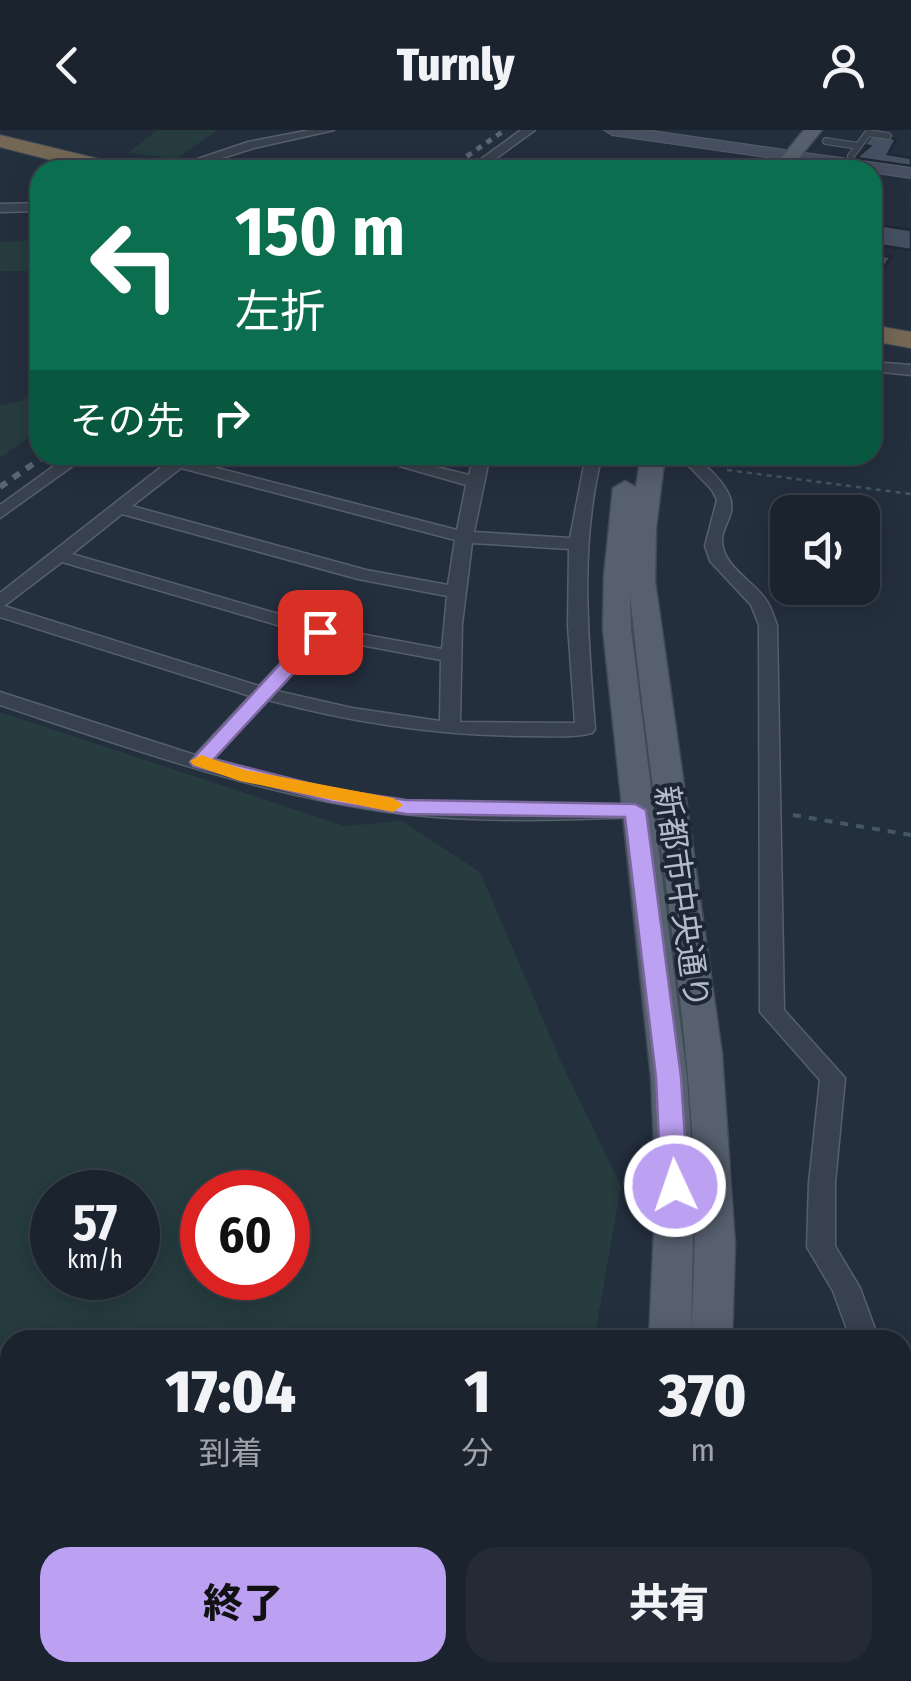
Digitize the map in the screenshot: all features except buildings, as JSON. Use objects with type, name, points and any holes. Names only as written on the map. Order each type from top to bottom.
[{"type":"highway","points":[[0,141],[76,160]]},
{"type":"highway","points":[[0,152],[32,160]]},
{"type":"highway","points":[[882,322],[911,327]]},
{"type":"highway","points":[[882,335],[911,340]]},
{"type":"main road","points":[[800,160],[825,134]]},
{"type":"main road","name":"新都市中央通り","points":[[629,465],[620,525],[617,629],[669,1077],[675,1186],[671,1330]]},
{"type":"main road","name":"新都市中央通り","points":[[652,465],[643,528],[642,581],[708,1091],[715,1200],[711,1330]]},
{"type":"street","points":[[204,160],[252,145],[328,130]]},
{"type":"street","points":[[486,160],[529,130]]},
{"type":"street","points":[[612,130],[774,160]]},
{"type":"street","points":[[882,171],[911,174]]},
{"type":"street","points":[[0,208],[30,206]]},
{"type":"street","points":[[882,367],[911,370]]},
{"type":"street","points":[[0,513],[66,465]]},
{"type":"street","points":[[0,602],[174,465]]},
{"type":"street","points":[[204,465],[463,537],[578,544]]},
{"type":"street","points":[[408,465],[475,482]]},
{"type":"street","points":[[450,728],[449,656],[454,592],[479,465]]},
{"type":"street","points":[[0,611],[265,693],[358,716],[450,728],[586,729],[576,604],[578,544],[592,465]]},
{"type":"street","points":[[701,465],[726,500],[714,546],[719,561],[759,602],[768,625],[772,1012],[832,1078],[822,1183],[821,1247],[846,1288],[861,1330]]},
{"type":"street","points":[[119,508],[364,575],[454,592]]},
{"type":"street","points":[[59,556],[320,632],[449,656]]},
{"type":"street","points":[[200,762],[320,632]]},
{"type":"street","points":[[0,698],[200,762],[332,796],[406,807],[670,809]]},
{"type":"lane","points":[[825,134],[858,146]]},
{"type":"lane","points":[[851,156],[868,134],[888,136]]},
{"type":"path","points":[[724,465],[911,494]]},
{"type":"path","points":[[768,811],[911,835]]},
{"type":"green space","points":[[157,130],[217,130],[177,159],[128,153]]},
{"type":"green space","points":[[30,240],[30,271],[0,271],[0,242]]},
{"type":"green space","points":[[30,394],[30,436],[0,458],[0,406],[21,401]]},
{"type":"green space","points":[[0,712],[345,826],[402,821],[480,872],[561,1062],[621,1186],[596,1330],[0,1330]]},
{"type":"railway","points":[[462,160],[505,130]]},
{"type":"railway","points":[[0,487],[32,465]]},
{"type":"slow traffic","points":[[201,761],[240,775],[393,805]]},
{"type":"route","points":[[320,632],[200,762],[332,796],[406,807],[635,810],[669,1077],[675,1186]]}]
